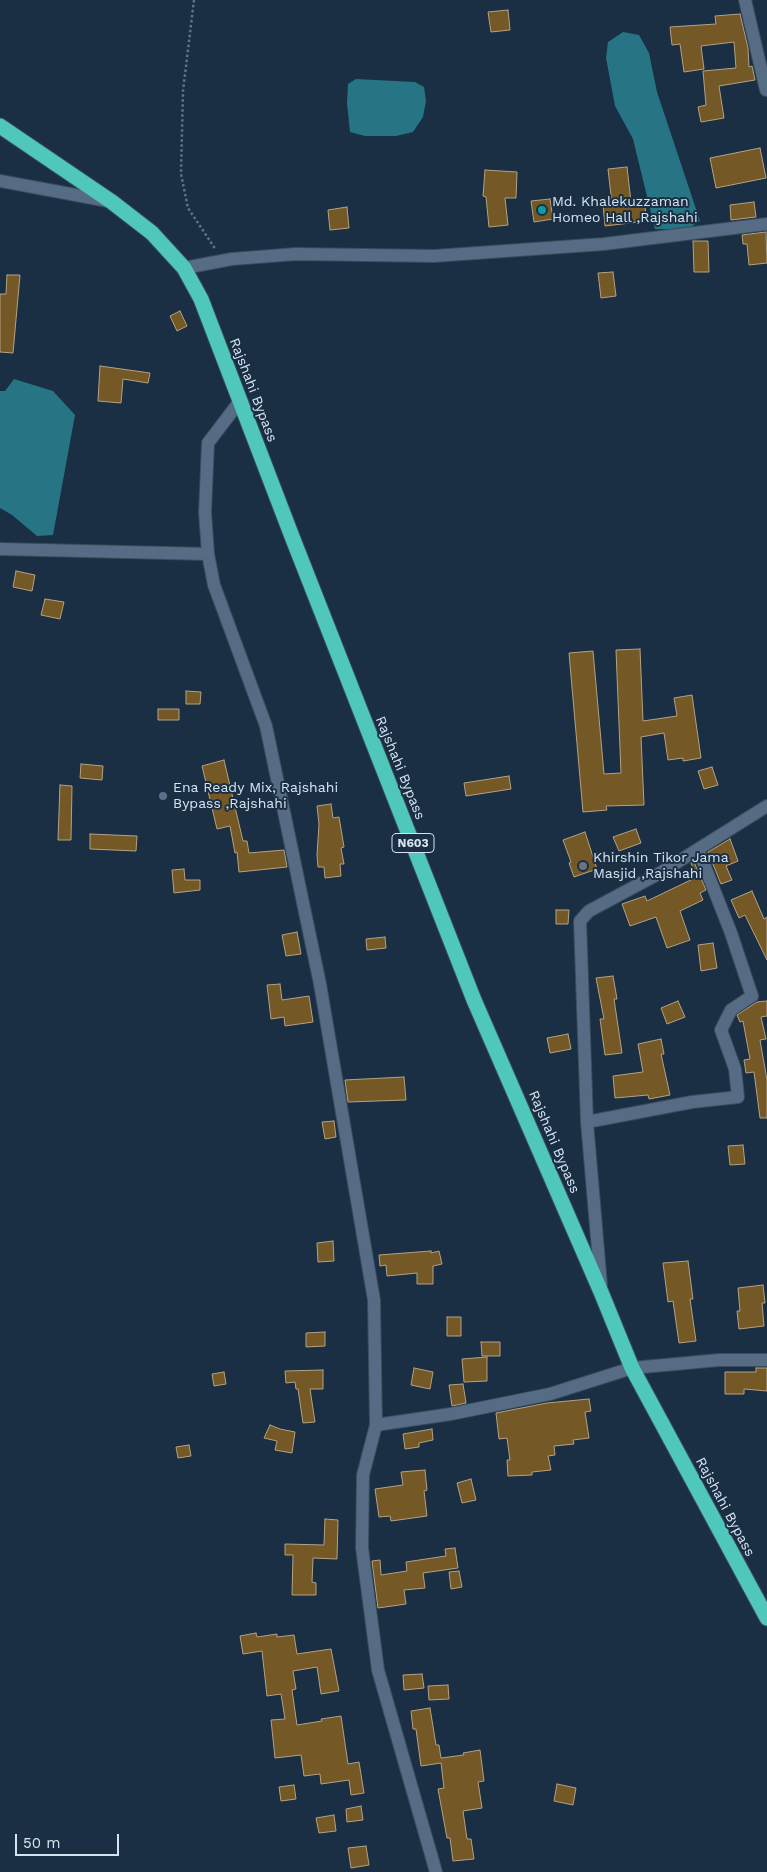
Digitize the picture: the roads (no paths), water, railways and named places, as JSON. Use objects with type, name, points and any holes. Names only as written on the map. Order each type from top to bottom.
[{"type":"highway","name":"Rajshahi Bypass","points":[[0,126],[112,202],[152,233],[184,268],[201,298],[474,1000],[632,1368],[767,1618]]},
{"type":"street","points":[[745,0],[767,92]]},
{"type":"street","points":[[0,181],[112,202]]},
{"type":"street","points":[[184,268],[232,259],[296,254],[434,256],[604,244],[767,224]]},
{"type":"street","points":[[240,401],[208,443],[205,512],[208,554],[214,585],[266,726],[320,984],[374,1300],[376,1425],[362,1475],[362,1548],[378,1670],[436,1872]]},
{"type":"street","points":[[0,549],[208,554]]},
{"type":"street","points":[[601,1292],[587,1122],[580,921],[589,911],[660,873],[767,806]]},
{"type":"street","points":[[587,1122],[692,1102],[738,1097],[735,1069],[721,1030],[731,1010],[752,996],[731,933],[698,849]]},
{"type":"street","points":[[376,1425],[451,1414],[550,1394],[632,1368],[718,1360],[767,1360]]},
{"type":"place","name":"Md. Khalekuzzaman Homeo Hall ,Rajshahi","points":[[542,210]]},
{"type":"place","name":"Ena Ready Mix, Rajshahi Bypass ,Rajshahi","points":[[163,796]]},
{"type":"place","name":"Khirshin Tikor Jama Masjid ,Rajshahi","points":[[583,866]]}]
